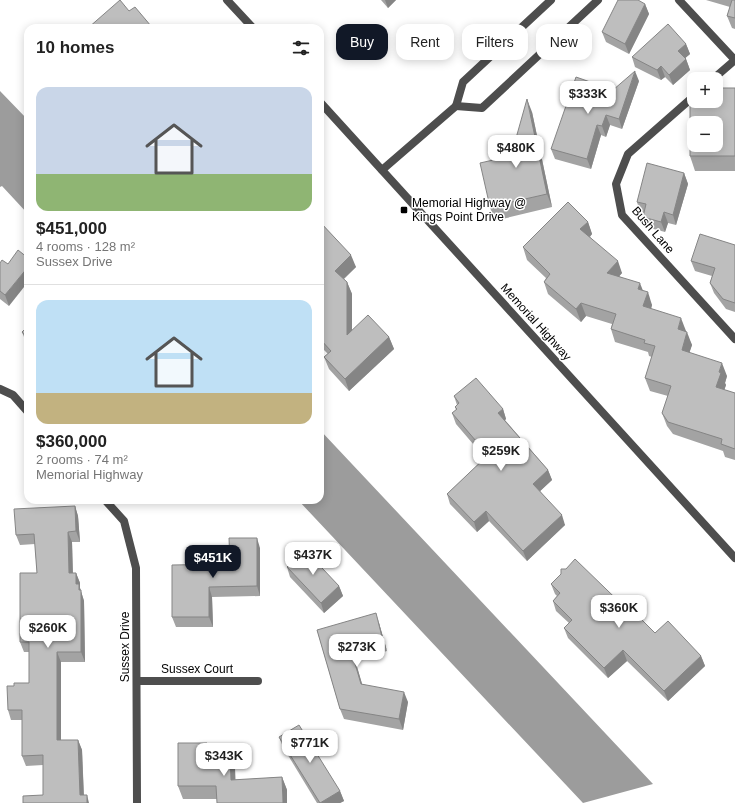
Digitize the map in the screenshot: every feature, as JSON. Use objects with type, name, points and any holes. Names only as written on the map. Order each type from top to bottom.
[{"type":"street","points":[[227,0],[249,24]]},
{"type":"street","points":[[382,170],[456,106],[463,82],[551,0]]},
{"type":"street","points":[[456,106],[482,108],[598,0]]},
{"type":"street","points":[[679,0],[735,60],[721,72]]},
{"type":"street","name":"Bush Lane","points":[[687,102],[628,154],[616,184],[622,215],[735,339]]},
{"type":"street","name":"Memorial Highway","points":[[324,106],[735,558]]},
{"type":"street","points":[[0,390],[13,395],[24,407]]},
{"type":"street","name":"Sussex Drive","points":[[109,504],[124,521],[136,568],[137,803]]},
{"type":"street","name":"Sussex Court","points":[[137,681],[258,681]]},
{"type":"shaded area","points":[[0,91],[24,116],[24,210],[2,186],[0,187]]},
{"type":"shaded area","points":[[324,434],[653,784],[583,803],[302,504],[324,504]]},
{"type":"building","points":[[120,0],[129,11],[135,7],[149,24],[93,24]]},
{"type":"building","points":[[618,0],[638,0],[645,4],[625,44],[602,32]]},
{"type":"building","points":[[732,0],[735,0],[735,18],[727,16]]},
{"type":"building","points":[[668,24],[686,44],[678,51],[686,59],[669,75],[661,66],[657,70],[632,57]]},
{"type":"building","points":[[635,71],[619,119],[606,115],[602,126],[597,125],[587,159],[551,149],[576,77],[613,90]]},
{"type":"building","points":[[723,88],[735,88],[735,156],[690,156],[690,152],[723,152],[723,116],[690,116],[690,108],[723,108]]},
{"type":"building","points":[[527,99],[547,194],[490,207],[480,163],[511,156]]},
{"type":"building","points":[[647,163],[684,173],[673,215],[664,212],[661,222],[643,217],[646,204],[637,202]]},
{"type":"building","points":[[568,202],[588,222],[580,229],[618,261],[607,273],[640,283],[638,289],[648,292],[643,306],[681,318],[678,329],[687,332],[682,350],[722,363],[719,372],[721,373],[716,387],[735,393],[735,449],[721,444],[722,439],[668,422],[662,413],[671,386],[645,378],[655,346],[644,343],[645,340],[611,329],[616,314],[581,303],[576,309],[544,282],[550,274],[523,247]]},
{"type":"building","points":[[324,226],[351,255],[335,271],[347,282],[347,335],[368,315],[389,337],[345,379],[324,357],[331,351],[324,343]]},
{"type":"building","points":[[700,234],[735,245],[735,303],[723,299],[710,283],[715,268],[691,261]]},
{"type":"building","points":[[18,250],[24,255],[24,272],[5,295],[0,291],[0,263],[2,260],[8,264]]},
{"type":"building","points":[[476,378],[503,409],[498,413],[548,470],[533,484],[562,515],[523,551],[486,511],[474,522],[447,494],[488,455],[452,413],[457,409],[455,407],[459,403],[454,396]]},
{"type":"building","points":[[75,506],[76,531],[68,532],[69,573],[76,573],[76,584],[79,584],[79,590],[81,590],[81,652],[57,652],[57,740],[78,740],[80,795],[87,795],[87,803],[23,803],[23,796],[43,795],[43,755],[22,756],[22,710],[8,710],[7,686],[14,686],[14,683],[29,683],[29,642],[20,642],[20,573],[37,573],[34,534],[16,535],[14,509]]},
{"type":"building","points":[[229,538],[257,538],[257,586],[209,587],[209,617],[172,617],[172,565],[230,564]]},
{"type":"building","points":[[305,550],[339,586],[321,603],[287,567]]},
{"type":"building","points":[[575,559],[637,619],[639,617],[655,633],[668,621],[701,656],[664,691],[623,650],[604,668],[564,628],[572,620],[553,601],[560,593],[551,584],[561,574],[561,569],[566,569]]},
{"type":"building","points":[[376,613],[383,641],[351,650],[361,684],[404,692],[399,719],[340,709],[317,630]]},
{"type":"building","points":[[299,725],[340,791],[320,803],[279,737]]},
{"type":"building","points":[[178,743],[207,743],[207,755],[230,754],[231,780],[282,777],[283,803],[217,803],[216,786],[178,786]]},
{"type":"place","name":"Memorial Highway @ Kings Point Drive","points":[[404,210]]}]
